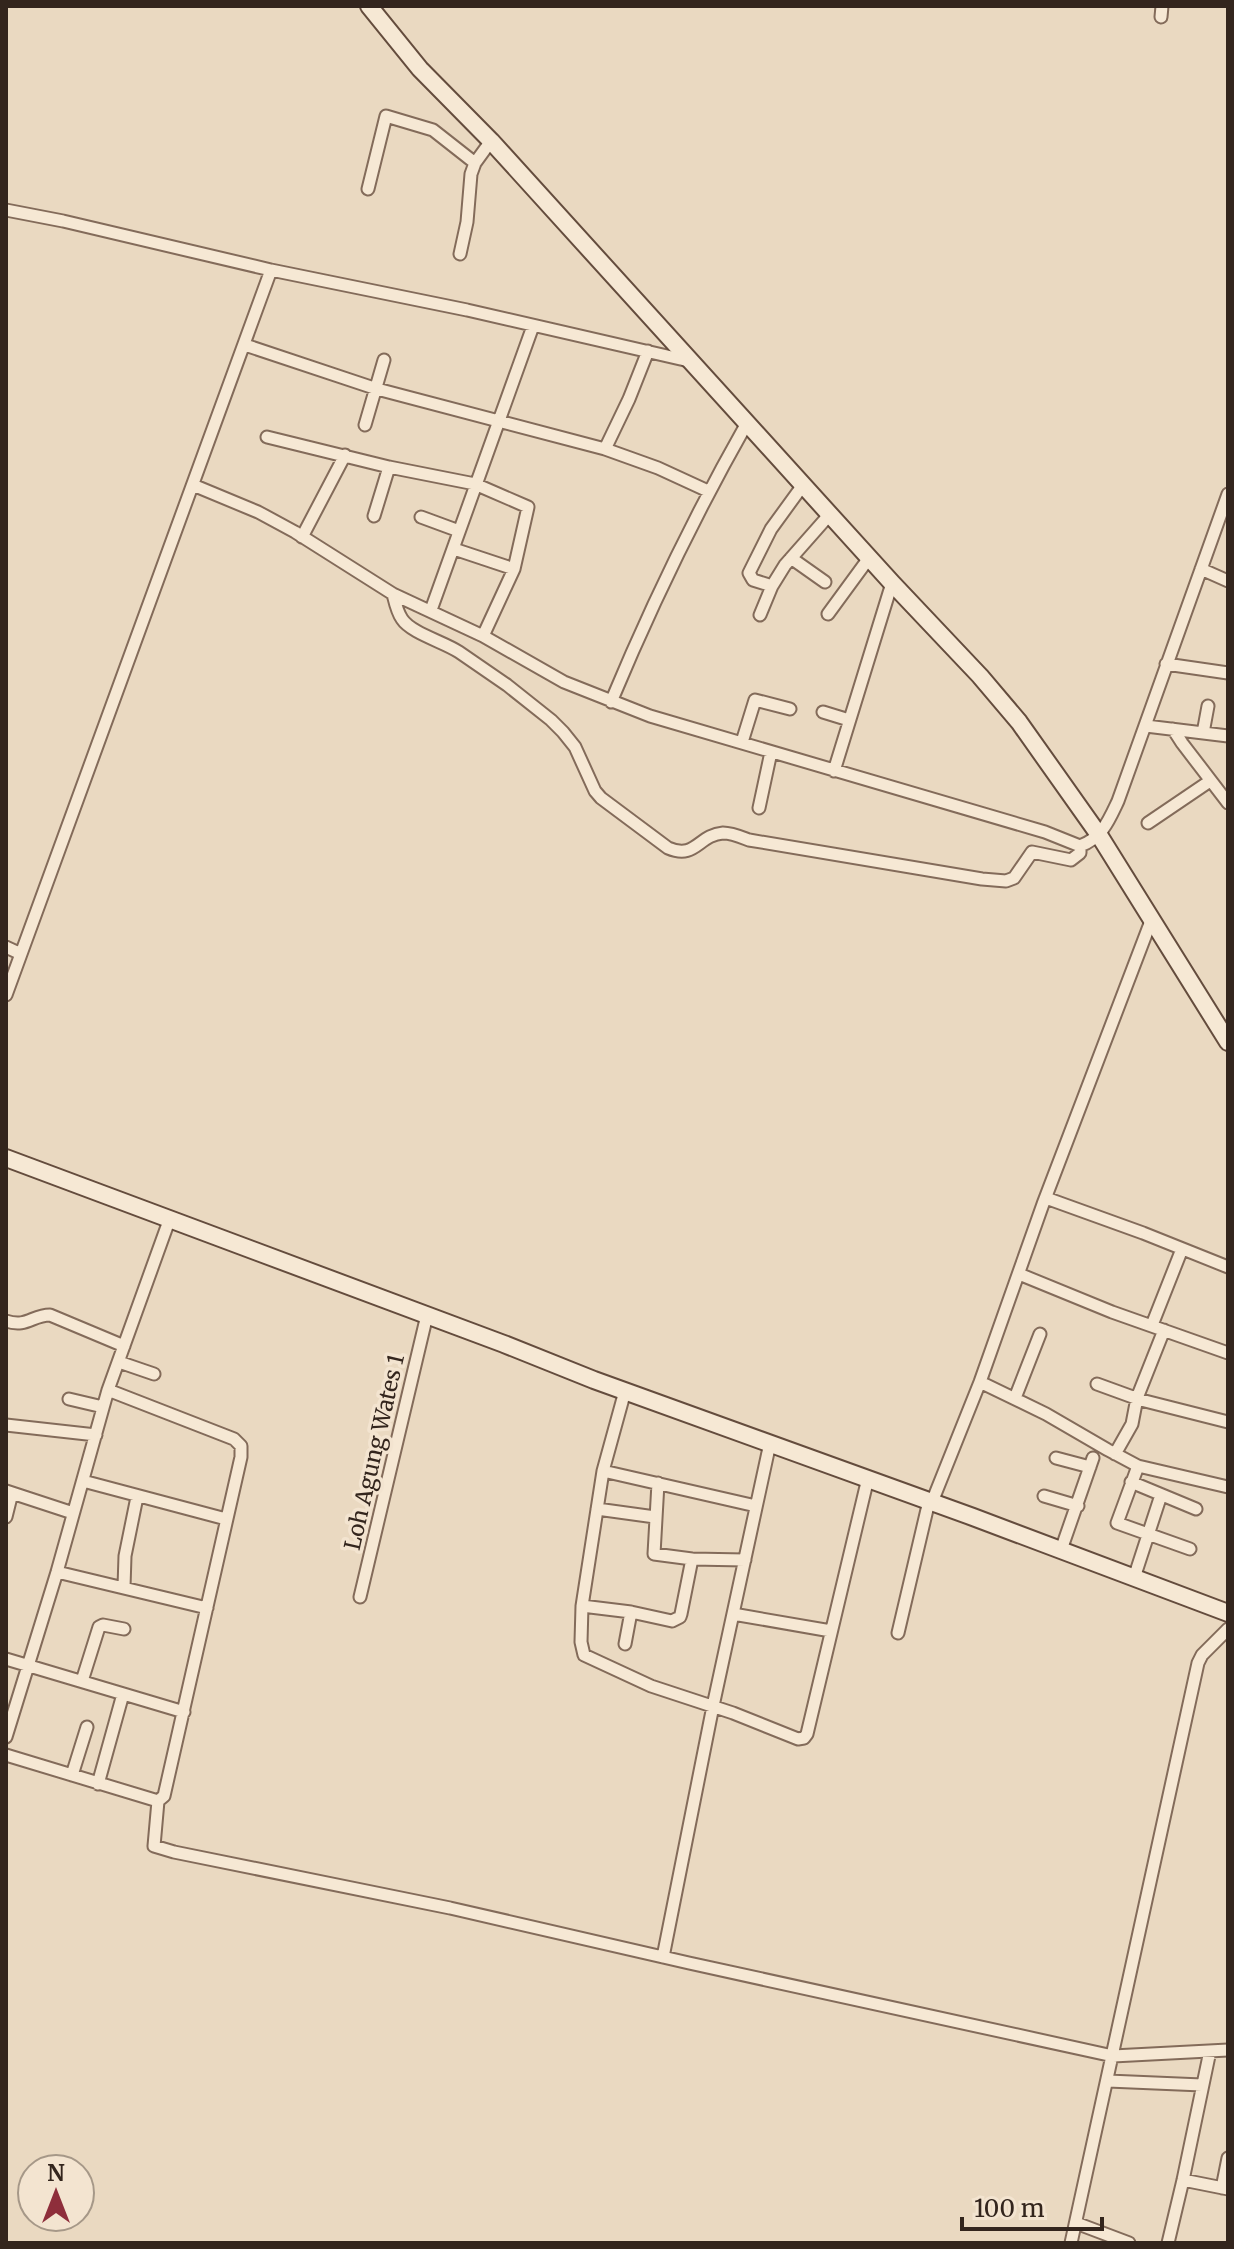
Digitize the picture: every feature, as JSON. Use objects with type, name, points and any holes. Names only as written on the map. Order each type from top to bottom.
[{"type":"main road","points":[[369,6],[420,69],[491,141],[1019,722],[1103,829],[1151,921],[1228,1042]]},
{"type":"main road","points":[[6,1158],[1228,1613]]},
{"type":"street","points":[[368,189],[386,116],[433,130],[475,163]]},
{"type":"street","points":[[460,254],[467,222],[471,174],[491,141]]},
{"type":"street","points":[[6,210],[271,270],[430,301],[691,361]]},
{"type":"street","points":[[6,995],[271,270]]},
{"type":"street","points":[[431,610],[533,326]]},
{"type":"street","points":[[245,345],[377,389],[605,449],[658,468],[708,491]]},
{"type":"street","points":[[605,449],[648,351]]},
{"type":"street","points":[[365,425],[384,360]]},
{"type":"street","points":[[611,702],[653,604],[708,491],[747,423]]},
{"type":"street","points":[[267,437],[475,484],[528,507],[514,569],[483,636]]},
{"type":"street","points":[[302,537],[345,455]]},
{"type":"street","points":[[374,516],[389,467]]},
{"type":"street","points":[[193,485],[258,512],[393,594],[483,636],[564,682],[611,702],[1045,832],[1080,846],[1091,842],[1103,829],[1118,801],[1228,494]]},
{"type":"street","points":[[772,586],[753,580],[749,573],[771,529],[803,485]]},
{"type":"street","points":[[760,615],[772,586],[791,558],[830,514]]},
{"type":"street","points":[[421,517],[459,531]]},
{"type":"street","points":[[454,549],[514,569]]},
{"type":"street","points":[[791,558],[825,582]]},
{"type":"street","points":[[828,614],[869,558]]},
{"type":"street","points":[[1201,569],[1228,581]]},
{"type":"street","points":[[834,771],[892,583]]},
{"type":"street","points":[[393,594],[399,614],[408,627],[447,643],[551,720],[575,747],[601,798],[676,852],[689,851],[708,837],[720,833],[1006,881],[1016,877],[1027,855],[1032,852],[1071,860],[1080,853],[1080,846]]},
{"type":"street","points":[[1166,664],[1228,673]]},
{"type":"street","points":[[742,742],[755,700],[790,709]]},
{"type":"street","points":[[1203,733],[1208,706]]},
{"type":"street","points":[[823,712],[849,720]]},
{"type":"street","points":[[1146,726],[1228,736]]},
{"type":"street","points":[[1173,729],[1228,803]]},
{"type":"street","points":[[759,808],[771,752]]},
{"type":"street","points":[[1148,823],[1210,781]]},
{"type":"street","points":[[898,1633],[931,1502],[980,1382],[1151,921]]},
{"type":"street","points":[[6,947],[21,954]]},
{"type":"street","points":[[1046,1198],[1228,1267]]},
{"type":"street","points":[[6,1737],[108,1390],[170,1218]]},
{"type":"street","points":[[1152,1325],[1182,1249]]},
{"type":"street","points":[[1019,1274],[1228,1353]]},
{"type":"street","points":[[6,1321],[21,1324],[50,1315],[124,1346]]},
{"type":"street","name":"Loh Agung Wates 1","points":[[360,1597],[427,1315]]},
{"type":"street","points":[[1115,1454],[1132,1424],[1137,1398],[1164,1330]]},
{"type":"street","points":[[1015,1398],[1040,1334]]},
{"type":"street","points":[[119,1362],[154,1374]]},
{"type":"street","points":[[980,1382],[1078,1431],[1138,1466],[1228,1487]]},
{"type":"street","points":[[1097,1384],[1228,1422]]},
{"type":"street","points":[[108,1390],[238,1442],[241,1446],[184,1712],[164,1796],[158,1801],[155,1847],[450,1908],[1113,2056],[1228,2050]]},
{"type":"street","points":[[625,1391],[603,1471],[597,1509],[582,1606],[581,1642],[584,1655],[651,1686],[798,1739],[807,1734],[868,1478]]},
{"type":"street","points":[[69,1399],[103,1407]]},
{"type":"street","points":[[6,1425],[96,1435]]},
{"type":"street","points":[[663,1957],[770,1443]]},
{"type":"street","points":[[1056,1458],[1092,1462],[1061,1550]]},
{"type":"street","points":[[1138,1466],[1116,1523],[1190,1549]]},
{"type":"street","points":[[603,1471],[756,1506]]},
{"type":"street","points":[[83,1481],[226,1519]]},
{"type":"street","points":[[1131,1482],[1196,1509]]},
{"type":"street","points":[[658,1483],[654,1554],[692,1559],[745,1560]]},
{"type":"street","points":[[8,1523],[9,1492],[73,1513]]},
{"type":"street","points":[[1134,1578],[1161,1495]]},
{"type":"street","points":[[1044,1496],[1078,1506]]},
{"type":"street","points":[[124,1587],[125,1556],[137,1497]]},
{"type":"street","points":[[597,1509],[655,1517]]},
{"type":"street","points":[[582,1606],[672,1621],[680,1617],[692,1559]]},
{"type":"street","points":[[57,1572],[207,1608]]},
{"type":"street","points":[[625,1644],[631,1612]]},
{"type":"street","points":[[733,1614],[831,1631]]},
{"type":"street","points":[[82,1681],[99,1627],[124,1629]]},
{"type":"street","points":[[1071,2243],[1198,1663],[1228,1629]]},
{"type":"street","points":[[6,1659],[184,1712]]},
{"type":"street","points":[[98,1784],[123,1694]]},
{"type":"street","points":[[72,1775],[87,1727]]},
{"type":"street","points":[[6,1755],[158,1801]]},
{"type":"street","points":[[1168,2243],[1210,2051]]},
{"type":"street","points":[[1108,2081],[1202,2085]]},
{"type":"street","points":[[1183,2180],[1225,2188],[1228,2158]]},
{"type":"street","points":[[1076,2223],[1129,2243]]}]
